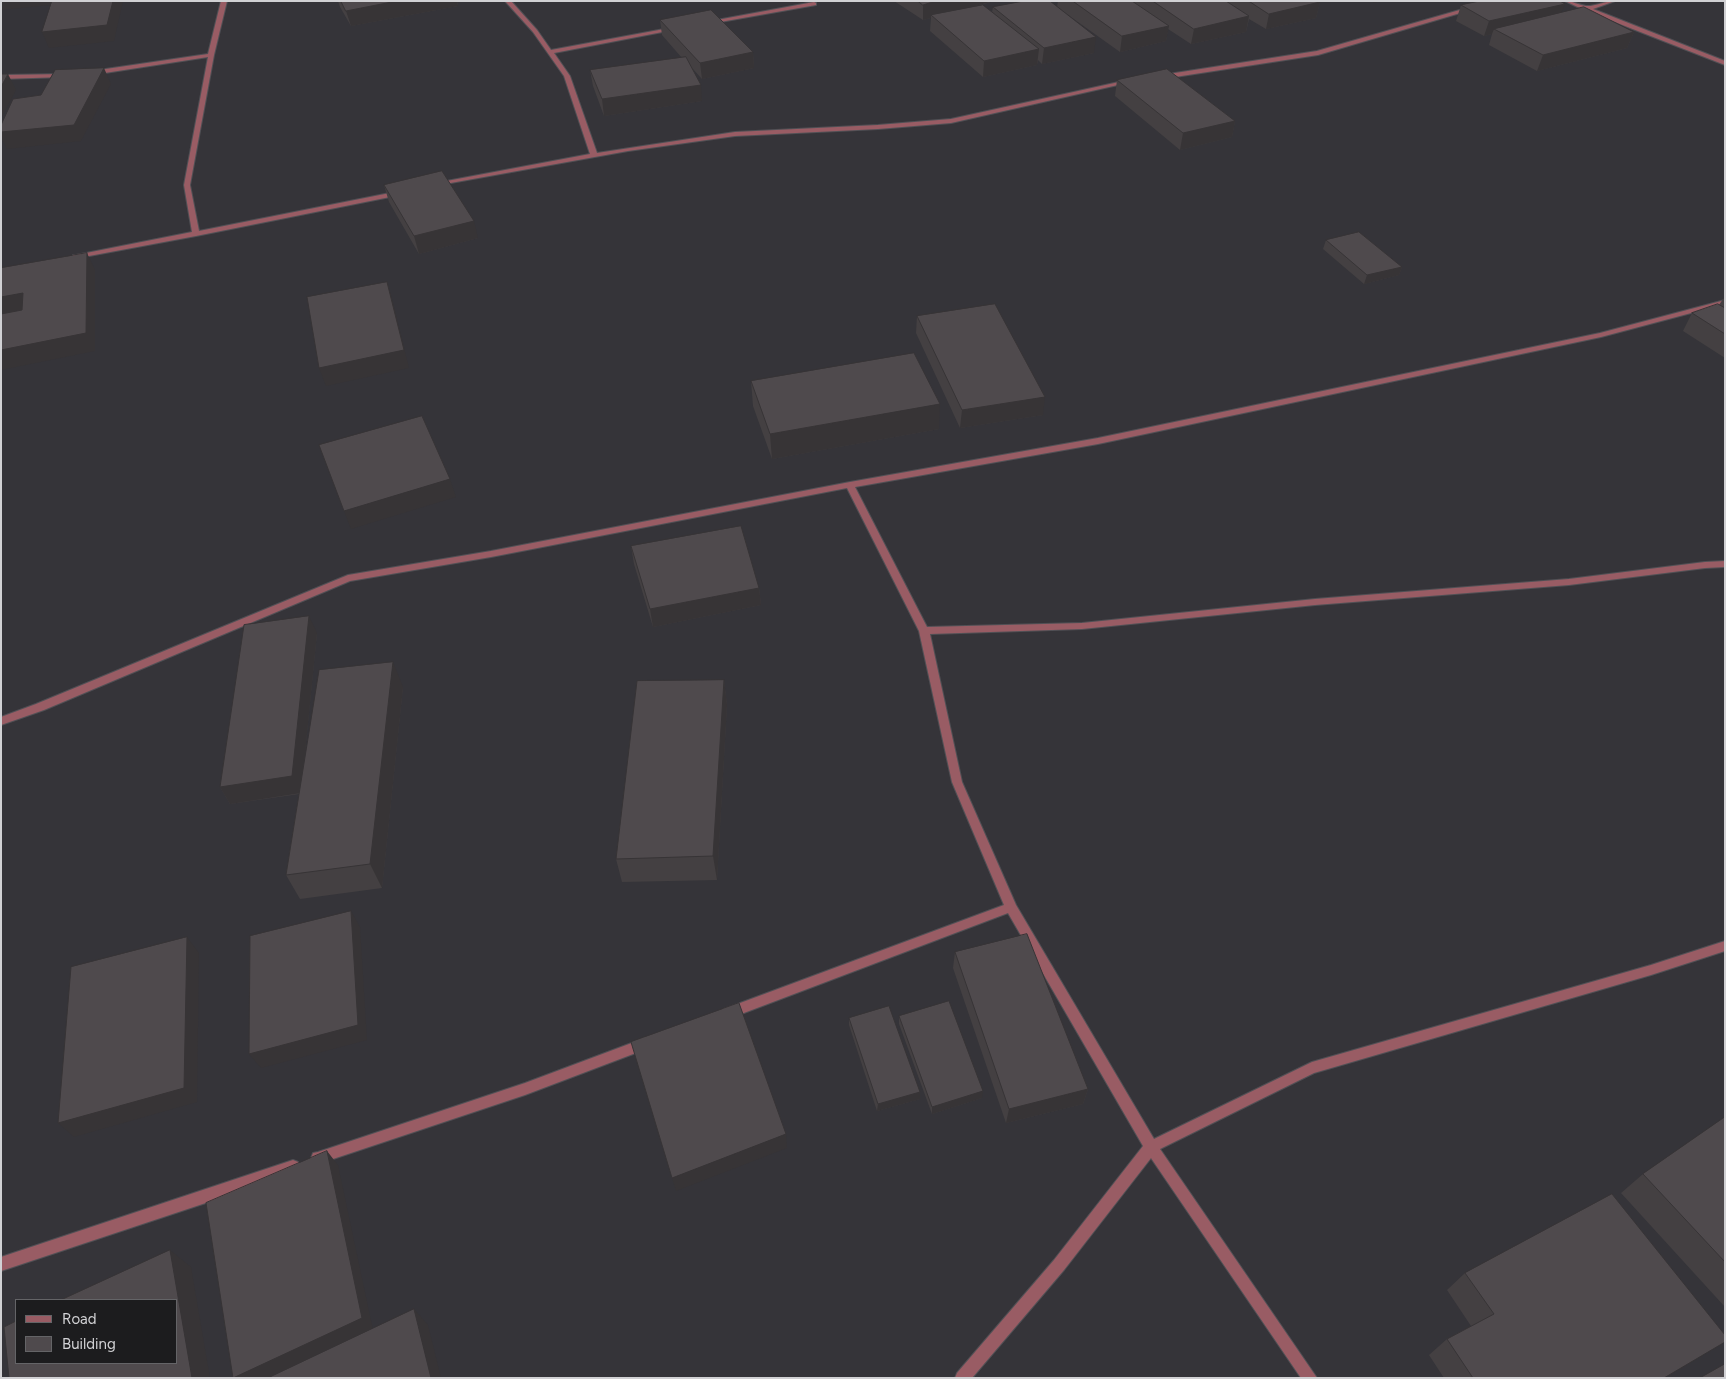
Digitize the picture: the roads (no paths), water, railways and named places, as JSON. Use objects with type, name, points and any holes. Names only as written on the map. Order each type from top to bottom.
[{"type":"street","points":[[196,234],[187,185],[211,55],[224,1]]},
{"type":"street","points":[[508,1],[535,31],[567,76],[594,155]]},
{"type":"street","points":[[1154,78],[1318,53],[1498,1]]},
{"type":"street","points":[[1568,1],[1725,63]]},
{"type":"street","points":[[1586,9],[1612,1]]},
{"type":"street","points":[[706,23],[814,4]]},
{"type":"street","points":[[549,52],[686,26]]},
{"type":"street","points":[[83,74],[211,55]]},
{"type":"street","points":[[1,77],[74,74]]},
{"type":"street","points":[[431,186],[594,155],[735,134],[950,122],[1135,81]]},
{"type":"street","points":[[68,258],[412,190]]},
{"type":"street","points":[[1,721],[40,707],[348,578],[491,554],[850,485],[1098,442],[1601,335],[1725,302]]},
{"type":"street","points":[[850,485],[924,632],[957,782],[1011,907],[1151,1147],[1310,1378]]},
{"type":"street","points":[[924,632],[1082,626],[1315,602],[1569,582],[1725,564]]},
{"type":"street","points":[[712,1019],[1011,907]]},
{"type":"street","points":[[962,1378],[1059,1265],[1151,1147],[1312,1068],[1650,970],[1725,946]]},
{"type":"street","points":[[1,1264],[525,1089],[656,1040]]}]
